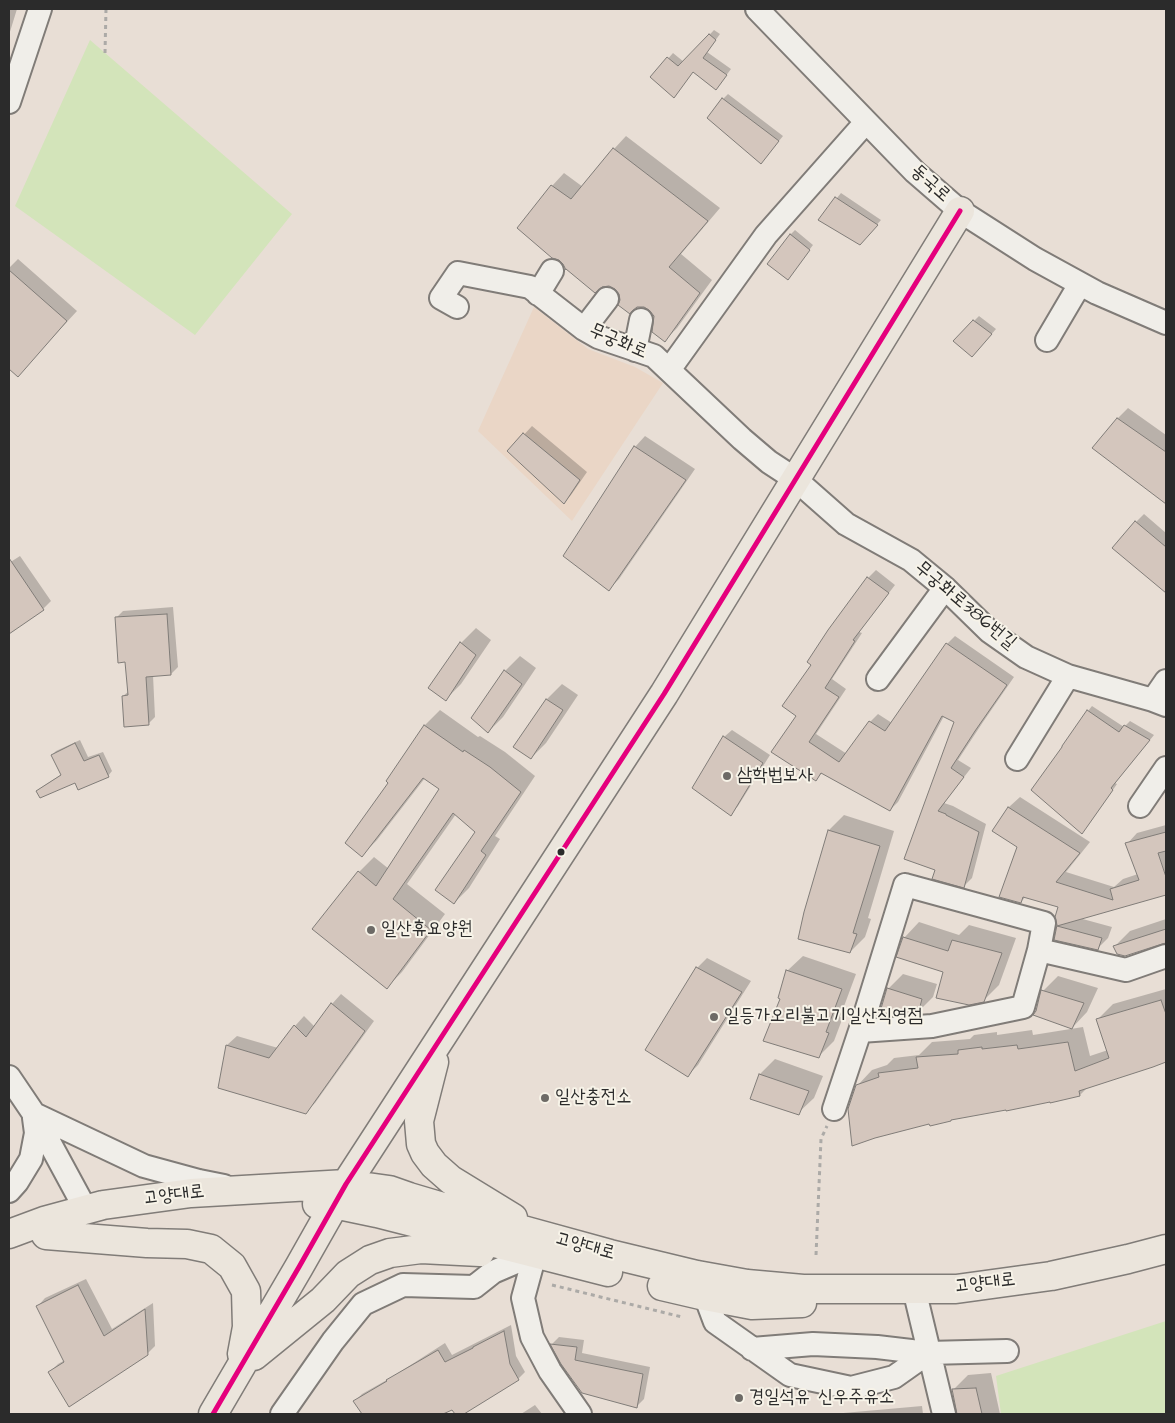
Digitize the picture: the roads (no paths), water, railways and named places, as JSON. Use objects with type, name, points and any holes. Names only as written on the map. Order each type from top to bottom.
[{"type":"main road","points":[[213,1414],[340,1194],[664,694],[960,211]]},
{"type":"main road","points":[[440,1038],[419,1121],[421,1144],[425,1153],[434,1165],[451,1180],[538,1244]]},
{"type":"main road","name":"고양대로","points":[[9,1234],[44,1221],[103,1205],[191,1193],[244,1190],[340,1194],[377,1213],[538,1244],[701,1285],[748,1284],[915,1297],[1040,1295],[1166,1264]]},
{"type":"main road","name":"고양대로","points":[[9,1250],[46,1235],[90,1223],[185,1208],[340,1194]]},
{"type":"main road","points":[[46,1235],[147,1243],[187,1244],[211,1249],[232,1266],[246,1291],[247,1327],[240,1368]]},
{"type":"main road","points":[[240,1368],[323,1300],[348,1274],[375,1258],[390,1253],[421,1249],[538,1244]]},
{"type":"main road","name":"고양대로","points":[[915,1297],[956,1289],[1051,1276],[1166,1249]]},
{"type":"street","points":[[9,102],[40,9]]},
{"type":"street","name":"동국로","points":[[757,9],[915,172],[960,211],[1035,259],[1097,293],[1164,315]]},
{"type":"street","points":[[669,370],[766,235],[866,122]]},
{"type":"street","points":[[538,294],[552,271]]},
{"type":"street","name":"무궁화로","points":[[457,307],[441,298],[458,273],[530,287],[584,329],[598,337],[654,356],[742,439],[769,462],[795,479]]},
{"type":"street","points":[[1047,340],[1080,284]]},
{"type":"street","points":[[584,329],[606,299]]},
{"type":"street","points":[[635,350],[641,320]]},
{"type":"street","name":"무궁화로386번길","points":[[795,479],[846,524],[911,560],[945,588],[989,631],[1026,657],[1068,676],[1160,702],[1166,681]]},
{"type":"street","points":[[878,679],[945,588]]},
{"type":"street","points":[[1017,759],[1068,676]]},
{"type":"street","points":[[1140,806],[1166,768]]},
{"type":"street","points":[[834,1109],[905,885],[1044,924],[1039,950],[1023,1007],[932,1026],[860,1031]]},
{"type":"street","points":[[1039,950],[1126,970],[1166,956]]},
{"type":"street","points":[[9,1077],[34,1114],[86,1210]]},
{"type":"street","points":[[34,1114],[144,1166],[244,1190]]},
{"type":"street","points":[[9,1191],[31,1159],[36,1133],[34,1114]]},
{"type":"street","points":[[282,1414],[333,1341],[363,1304],[403,1286],[474,1287],[538,1244]]},
{"type":"street","points":[[538,1244],[523,1298],[532,1337],[550,1371],[580,1414]]},
{"type":"street","points":[[701,1285],[715,1322],[790,1375],[851,1388],[894,1377],[928,1353]]},
{"type":"street","points":[[915,1297],[944,1414]]},
{"type":"street","points":[[752,1349],[813,1344],[877,1347],[928,1353],[1007,1351]]},
{"type":"place","name":"삼학법보사","points":[[727,776]]},
{"type":"place","name":"일산휴요양원","points":[[371,930]]},
{"type":"place","name":"일등가오리불고기일산직영점","points":[[714,1017]]},
{"type":"place","name":"일산충전소","points":[[545,1098]]},
{"type":"place","name":"경일석유 신우주유소","points":[[739,1398]]}]
